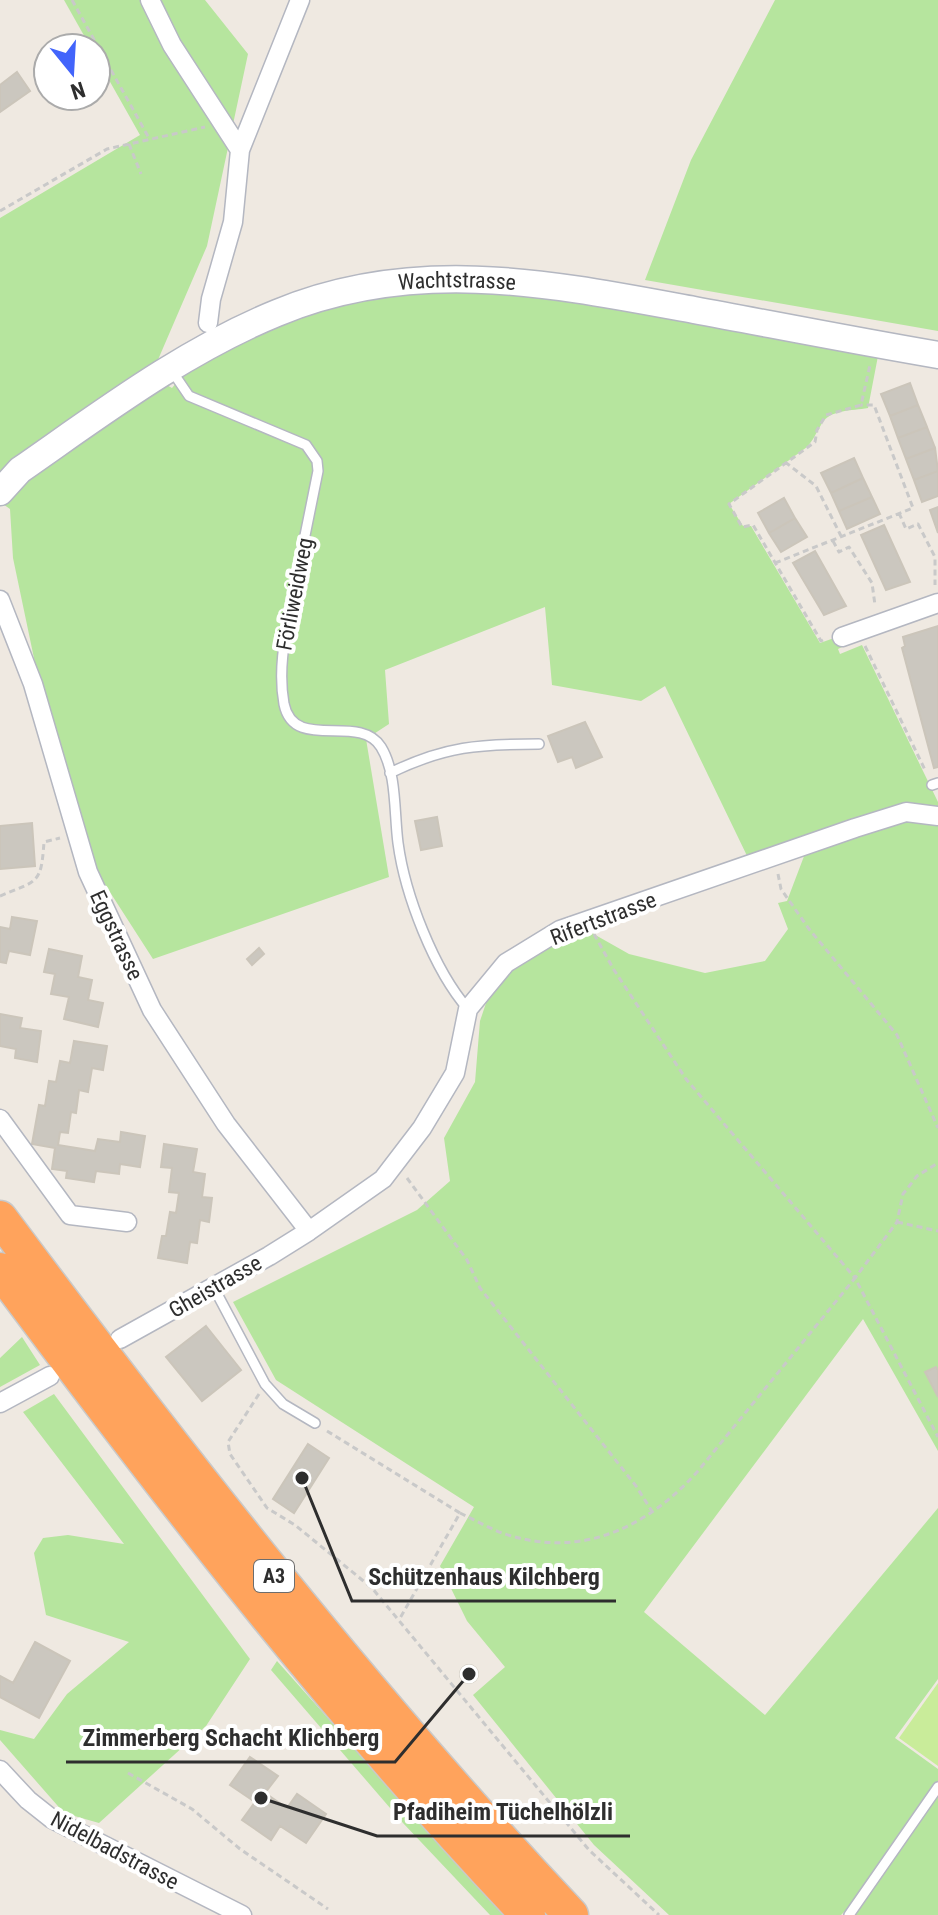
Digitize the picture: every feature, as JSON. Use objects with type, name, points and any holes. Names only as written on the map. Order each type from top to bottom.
[{"type":"highway","name":"A3","points":[[0,1218],[165,1438],[313,1623],[417,1746],[571,1915]]},
{"type":"highway","name":"A3","points":[[0,1270],[152,1472],[260,1608],[366,1736],[528,1915]]},
{"type":"main road","name":"Wachtstrasse","points":[[0,492],[10,474],[210,343],[309,302],[392,283],[450,278],[496,279],[565,287],[938,355]]},
{"type":"street","points":[[150,0],[172,45],[240,150]]},
{"type":"street","points":[[208,323],[211,299],[233,222],[240,150],[300,0]]},
{"type":"street","name":"Eggstrasse","points":[[0,600],[33,684],[88,872],[152,1010],[226,1124],[309,1231]]},
{"type":"street","points":[[842,637],[937,604]]},
{"type":"street","name":"Rifertstrasse","points":[[309,1231],[383,1179],[422,1128],[455,1073],[468,1009],[506,963],[560,930],[906,812],[938,816]]},
{"type":"street","points":[[0,1119],[70,1215],[127,1222]]},
{"type":"street","name":"Gheistrasse","points":[[120,1339],[309,1231]]},
{"type":"street","points":[[0,1403],[50,1376]]},
{"type":"street","name":"Nidelbadstrasse","points":[[0,1770],[28,1800],[52,1819],[242,1915]]},
{"type":"lane","name":"Förliweidweg","points":[[170,368],[189,396],[243,421],[296,439],[313,452],[318,471],[280,663],[284,705],[288,717],[297,726],[310,730],[356,732],[370,736],[381,747],[390,773],[398,847],[409,891],[431,947],[457,997],[468,1009]]},
{"type":"lane","points":[[390,773],[446,750],[485,744],[539,744]]},
{"type":"lane","points":[[214,1288],[265,1384],[283,1404],[315,1423]]},
{"type":"lane","points":[[849,1915],[938,1787]]},
{"type":"path","points":[[72,0],[150,140]]},
{"type":"path","points":[[0,211],[107,149],[222,123]]},
{"type":"path","points":[[129,144],[141,174]]},
{"type":"path","points":[[861,405],[875,344]]},
{"type":"path","points":[[775,563],[913,508],[874,405],[861,405],[826,415],[817,430],[815,442],[729,504],[742,527],[753,525],[775,563],[811,624]]},
{"type":"path","points":[[785,462],[816,486],[841,536]]},
{"type":"path","points":[[899,513],[906,529],[918,524],[935,557],[937,604]]},
{"type":"path","points":[[832,540],[839,552],[849,547],[872,583],[878,624]]},
{"type":"path","points":[[863,643],[925,770]]},
{"type":"path","points":[[0,896],[36,881],[42,871],[44,842],[76,835]]},
{"type":"path","points":[[775,858],[781,889],[809,929],[897,1035],[938,1128]]},
{"type":"path","points":[[586,921],[614,970],[686,1079],[855,1278],[938,1437]]},
{"type":"path","points":[[315,1423],[460,1513],[504,1534],[544,1543],[577,1543],[620,1530],[653,1513],[675,1497],[698,1471],[897,1222],[903,1194],[917,1176],[938,1162]]},
{"type":"path","points":[[406,1177],[467,1260],[480,1288],[636,1486],[653,1513]]},
{"type":"path","points":[[897,1222],[938,1231]]},
{"type":"path","points":[[265,1384],[228,1442],[230,1454],[267,1508],[295,1525],[372,1588],[589,1850],[659,1915]]},
{"type":"path","points":[[399,1620],[460,1513]]},
{"type":"path","points":[[128,1773],[192,1809],[240,1849],[328,1909]]},
{"type":"green space","points":[[64,0],[205,0],[248,54],[207,246],[151,376],[172,388],[188,369],[271,325],[374,295],[482,287],[660,313],[878,356],[868,408],[829,416],[807,447],[729,504],[743,526],[751,526],[820,643],[837,637],[842,647],[838,649],[840,654],[862,645],[938,802],[938,812],[750,862],[665,686],[641,701],[552,685],[545,607],[385,670],[389,724],[366,739],[389,877],[153,959],[70,830],[13,558],[10,509],[0,502],[0,218],[140,135],[112,85],[112,32],[82,32]]},
{"type":"green space","points":[[775,0],[938,0],[938,331],[645,280],[691,160]]},
{"type":"green space","points":[[906,816],[938,822],[938,1451],[863,1319],[644,1612],[765,1715],[938,1508],[938,1679],[895,1738],[938,1769],[938,1915],[845,1915],[845,1911],[841,1915],[669,1915],[594,1845],[473,1695],[505,1667],[467,1621],[440,1566],[474,1507],[276,1380],[233,1302],[417,1210],[450,1181],[444,1138],[475,1082],[480,1021],[488,997],[509,969],[560,936],[583,928],[629,954],[705,973],[765,961],[788,929],[778,903],[787,901],[806,851]]},
{"type":"green space","points":[[22,1337],[40,1365],[0,1387],[0,1358]]},
{"type":"green space","points":[[54,1394],[250,1659],[206,1726],[99,1823],[64,1813],[0,1740],[0,1730],[34,1739],[67,1694],[129,1642],[46,1615],[34,1553],[43,1538],[68,1535],[124,1544],[23,1412]]},
{"type":"green space","points":[[277,1661],[503,1915],[490,1915],[403,1823],[271,1670]]},
{"type":"green space","points":[[938,1683],[938,1766],[899,1738]]},
{"type":"building","points":[[17,72],[30,91],[0,112],[0,85]]},
{"type":"building","points":[[910,383],[918,405],[890,416],[881,394]]},
{"type":"building","points":[[918,405],[927,427],[898,438],[890,416]]},
{"type":"building","points":[[927,427],[935,448],[906,459],[898,438]]},
{"type":"building","points":[[935,448],[938,471],[914,480],[906,459]]},
{"type":"building","points":[[854,458],[863,478],[831,493],[821,473]]},
{"type":"building","points":[[938,471],[938,496],[922,502],[914,480]]},
{"type":"building","points":[[863,478],[872,497],[839,511],[831,493]]},
{"type":"building","points":[[872,497],[880,514],[847,529],[839,511]]},
{"type":"building","points":[[784,498],[795,518],[769,533],[758,513]]},
{"type":"building","points":[[938,507],[938,533],[930,510]]},
{"type":"building","points":[[795,518],[807,537],[781,552],[769,533]]},
{"type":"building","points":[[884,525],[910,582],[886,590],[861,535]]},
{"type":"building","points":[[815,551],[846,606],[824,615],[793,563]]},
{"type":"building","points":[[938,626],[938,767],[934,768],[902,648],[905,646],[903,637]]},
{"type":"building","points":[[585,722],[602,757],[576,768],[572,757],[558,762],[548,736]]},
{"type":"building","points":[[437,817],[442,846],[421,850],[415,821]]},
{"type":"building","points":[[32,823],[35,866],[0,869],[0,826]]},
{"type":"building","points":[[12,917],[37,921],[30,955],[9,951],[6,963],[0,962],[0,927],[10,929]]},
{"type":"building","points":[[259,948],[264,954],[252,965],[247,959]]},
{"type":"building","points":[[49,949],[82,956],[78,977],[92,980],[88,1000],[103,1003],[98,1027],[64,1019],[69,997],[51,994],[55,974],[44,972]]},
{"type":"building","points":[[0,1014],[22,1018],[20,1028],[41,1031],[37,1062],[15,1058],[16,1049],[0,1046]]},
{"type":"building","points":[[74,1041],[107,1046],[103,1070],[92,1068],[88,1092],[79,1090],[76,1113],[71,1112],[68,1133],[60,1132],[58,1145],[95,1151],[98,1139],[120,1142],[121,1132],[145,1136],[140,1167],[120,1164],[119,1174],[96,1171],[94,1182],[66,1178],[67,1171],[52,1169],[55,1148],[32,1144],[39,1105],[45,1106],[49,1081],[56,1082],[60,1061],[70,1063]]},
{"type":"building","points":[[164,1144],[197,1149],[193,1172],[205,1174],[202,1197],[212,1198],[209,1222],[200,1220],[197,1243],[190,1242],[187,1263],[158,1258],[170,1212],[176,1213],[179,1193],[169,1192],[172,1168],[161,1167]]},
{"type":"building","points":[[206,1326],[241,1370],[202,1401],[166,1357]]},
{"type":"building","points":[[936,1367],[938,1370],[938,1397],[925,1372]]},
{"type":"building","points":[[308,1444],[329,1458],[294,1513],[273,1499]]},
{"type":"building","points":[[35,1642],[70,1661],[39,1718],[0,1697],[0,1676],[13,1683]]},
{"type":"building","points":[[469,1665],[478,1674],[469,1683],[460,1674]]},
{"type":"building","points":[[250,1757],[278,1776],[265,1793],[287,1808],[297,1794],[326,1814],[306,1843],[280,1826],[271,1840],[242,1820],[255,1802],[230,1785]]},
{"type":"place","name":"Schützenhaus Kilchberg","points":[[302,1478]]},
{"type":"place","name":"Zimmerberg Schacht Klichberg","points":[[469,1674]]},
{"type":"place","name":"Pfadiheim Tüchelhölzli","points":[[261,1798]]}]
